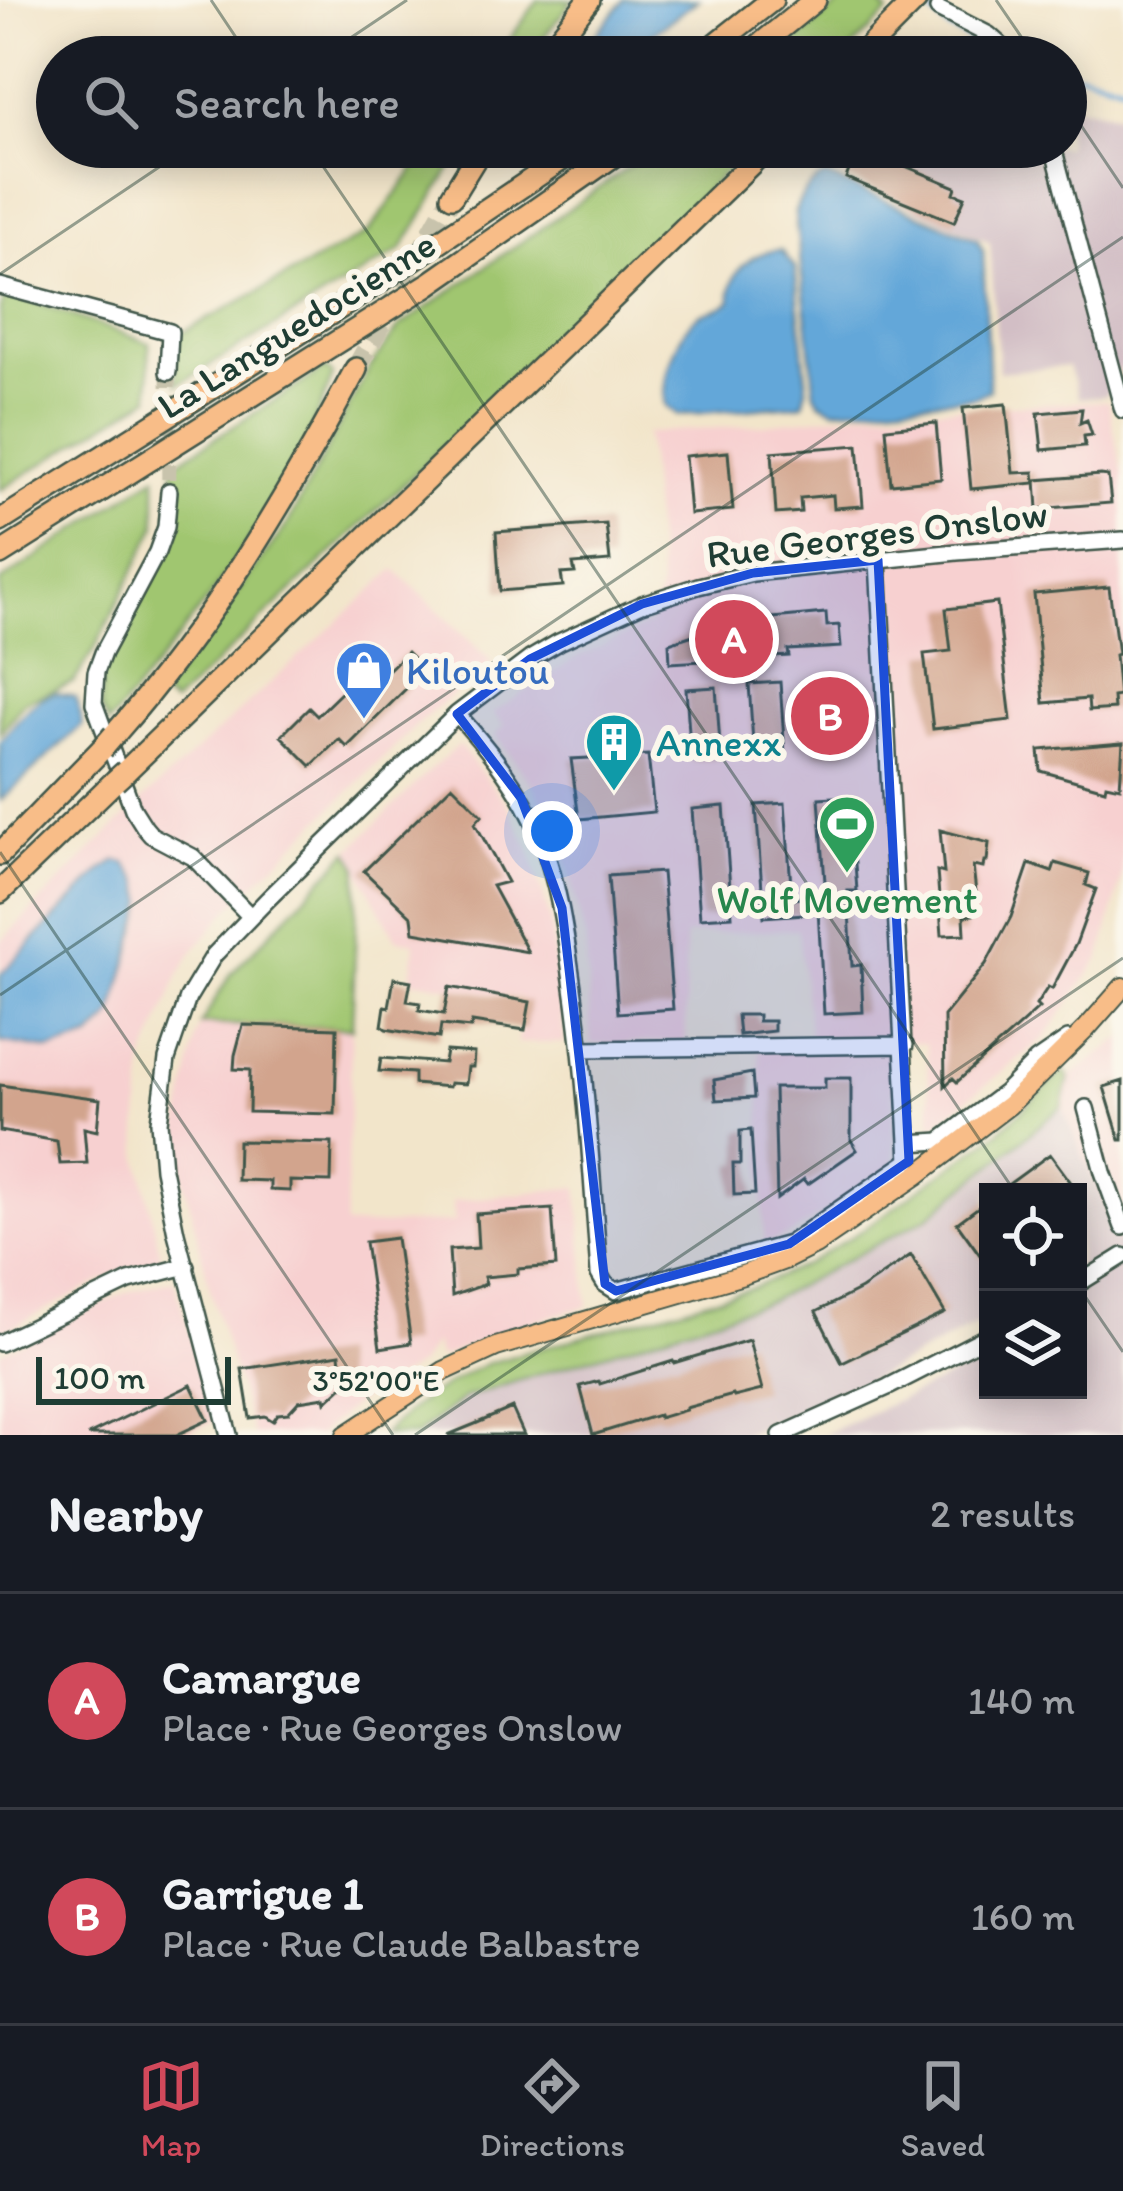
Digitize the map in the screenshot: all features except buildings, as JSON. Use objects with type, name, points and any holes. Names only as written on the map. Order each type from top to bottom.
[{"type":"highway","points":[[561,36],[589,0]]},
{"type":"highway","points":[[727,36],[772,0]]},
{"type":"highway","points":[[771,36],[815,0]]},
{"type":"highway","points":[[880,36],[916,0]]},
{"type":"highway","points":[[452,196],[469,168]]},
{"type":"highway","name":"La Languedocienne","points":[[0,521],[408,264],[549,168]]},
{"type":"highway","name":"La Languedocienne","points":[[0,554],[429,284],[596,168]]},
{"type":"highway","points":[[0,892],[746,168]]},
{"type":"highway","points":[[0,854],[108,742],[161,679],[235,578],[356,370]]},
{"type":"main road","points":[[346,1435],[444,1371],[496,1347],[743,1275],[815,1245],[1009,1105],[1123,987]]},
{"type":"main road","points":[[1086,1029],[1123,1003]]},
{"type":"main road","points":[[367,1435],[402,1398]]},
{"type":"street","points":[[938,9],[990,36]]},
{"type":"street","points":[[1060,168],[1123,410]]},
{"type":"street","points":[[0,286],[170,332],[168,372]]},
{"type":"street","points":[[169,491],[166,527],[103,653],[94,703],[133,809],[145,828],[193,857],[250,916]]},
{"type":"street","name":"Rue Georges Onslow","points":[[229,1435],[176,1233],[159,1122],[167,1059],[188,998],[214,955],[250,916],[457,715],[530,659],[642,604],[753,573],[1123,540]]},
{"type":"street","points":[[457,715],[511,779],[539,832],[562,908],[581,1048],[599,1274],[605,1284],[616,1291],[789,1244],[909,1161],[878,560]]},
{"type":"street","points":[[909,1143],[940,1141],[1052,1049],[1086,1029]]},
{"type":"street","points":[[581,1048],[904,1046]]},
{"type":"street","points":[[1086,1108],[1123,1227]]},
{"type":"street","points":[[1087,1278],[1123,1257]]},
{"type":"street","points":[[0,1343],[129,1281],[186,1266]]},
{"type":"street","points":[[781,1435],[979,1341]]},
{"type":"highlighted area","points":[[878,560],[909,1161],[789,1244],[616,1291],[605,1284],[562,908],[521,798],[457,714],[530,659],[642,604],[753,573]]},
{"type":"shaded area","points":[[1087,108],[1123,116],[1123,373],[1120,367],[1105,396],[1079,398],[1068,366],[999,372],[990,242],[826,169],[1087,168]]},
{"type":"shaded area","points":[[1108,401],[1123,475],[1123,872],[1101,957],[1045,1038],[932,1127],[926,1044],[888,1038],[810,1038],[798,929],[685,935],[686,1041],[591,1044],[586,941],[568,867],[535,789],[495,734],[504,726],[493,713],[571,661],[651,623],[660,587],[646,433],[870,411]]},
{"type":"shaded area","points":[[395,569],[492,662],[421,721],[225,913],[179,975],[144,1062],[138,1130],[159,1262],[119,1272],[0,1333],[0,942],[133,809]]},
{"type":"shaded area","points":[[459,745],[508,805],[530,850],[550,919],[565,1043],[518,1043],[522,999],[411,980],[415,942],[396,939],[349,851]]},
{"type":"shaded area","points":[[201,1024],[352,1028],[345,1226],[455,1222],[452,1201],[578,1187],[588,1306],[529,1322],[439,1358],[434,1343],[420,1364],[357,1402],[318,1435],[253,1435],[212,1298],[180,1163],[179,1126]]},
{"type":"shaded area","points":[[1123,1038],[1123,1237],[1117,1241],[1062,1107],[1069,1077]]},
{"type":"shaded area","points":[[759,1050],[892,1050],[894,1167],[792,1234],[764,1244]]},
{"type":"shaded area","points":[[1062,1107],[1117,1240],[1123,1237],[1123,1435],[822,1435],[979,1362],[979,1399],[1087,1399],[1087,1183],[979,1183],[979,1324],[846,1392],[739,1435],[416,1435],[464,1398],[769,1301],[928,1217]]},
{"type":"shaded area","points":[[174,1280],[215,1421],[192,1430],[193,1435],[0,1435],[0,1353],[127,1292]]},
{"type":"green space","points":[[538,0],[573,0],[545,36],[512,36]]},
{"type":"green space","points":[[844,0],[877,0],[888,13],[864,36],[802,36]]},
{"type":"green space","points":[[416,168],[451,168],[401,250],[177,385],[174,337],[368,233]]},
{"type":"green space","points":[[628,168],[730,168],[173,704],[161,695],[287,525],[368,370],[399,327]]},
{"type":"green space","points":[[8,292],[149,343],[150,397],[0,490],[0,308]]},
{"type":"green space","points":[[326,368],[333,375],[281,489],[212,593],[109,724],[101,709],[102,671],[170,539],[174,464]]},
{"type":"green space","points":[[156,476],[156,527],[93,652],[74,682],[24,702],[0,733],[0,582]]},
{"type":"green space","points":[[349,851],[358,866],[352,1028],[201,1024],[230,975]]},
{"type":"green space","points":[[1064,1071],[1069,1077],[1062,1107],[928,1217],[769,1301],[464,1398],[416,1435],[383,1435],[431,1395],[486,1364],[754,1287],[805,1265],[864,1229],[995,1135]]},
{"type":"water","points":[[624,0],[698,0],[649,36],[595,36]]},
{"type":"water","points":[[826,176],[977,239],[983,251],[989,390],[976,397],[834,409],[820,402],[815,394],[795,213],[806,191]]},
{"type":"water","points":[[781,250],[795,268],[807,389],[803,404],[678,415],[666,406],[665,396],[672,358],[683,334],[697,317],[731,301],[734,280],[751,259]]},
{"type":"water","points":[[55,693],[76,697],[82,725],[0,801],[0,742],[31,706]]},
{"type":"water","points":[[117,861],[126,863],[140,882],[145,902],[112,1016],[91,1038],[51,1050],[0,1042],[0,975],[101,871]]},
{"type":"waterway","points":[[933,14],[963,36]]},
{"type":"waterway","points":[[1087,75],[1123,85]]},
{"type":"tunnel","points":[[356,369],[452,196]]},
{"type":"tunnel","points":[[168,372],[169,491]]},
{"type":"place","name":"Camargue","points":[[734,639]]},
{"type":"place","name":"Garrigue 1","points":[[830,716]]},
{"type":"place","name":"Kiloutou","points":[[364,721]]},
{"type":"place","name":"Annexx","points":[[614,793]]},
{"type":"place","name":"Wolf Movement","points":[[847,875]]}]
